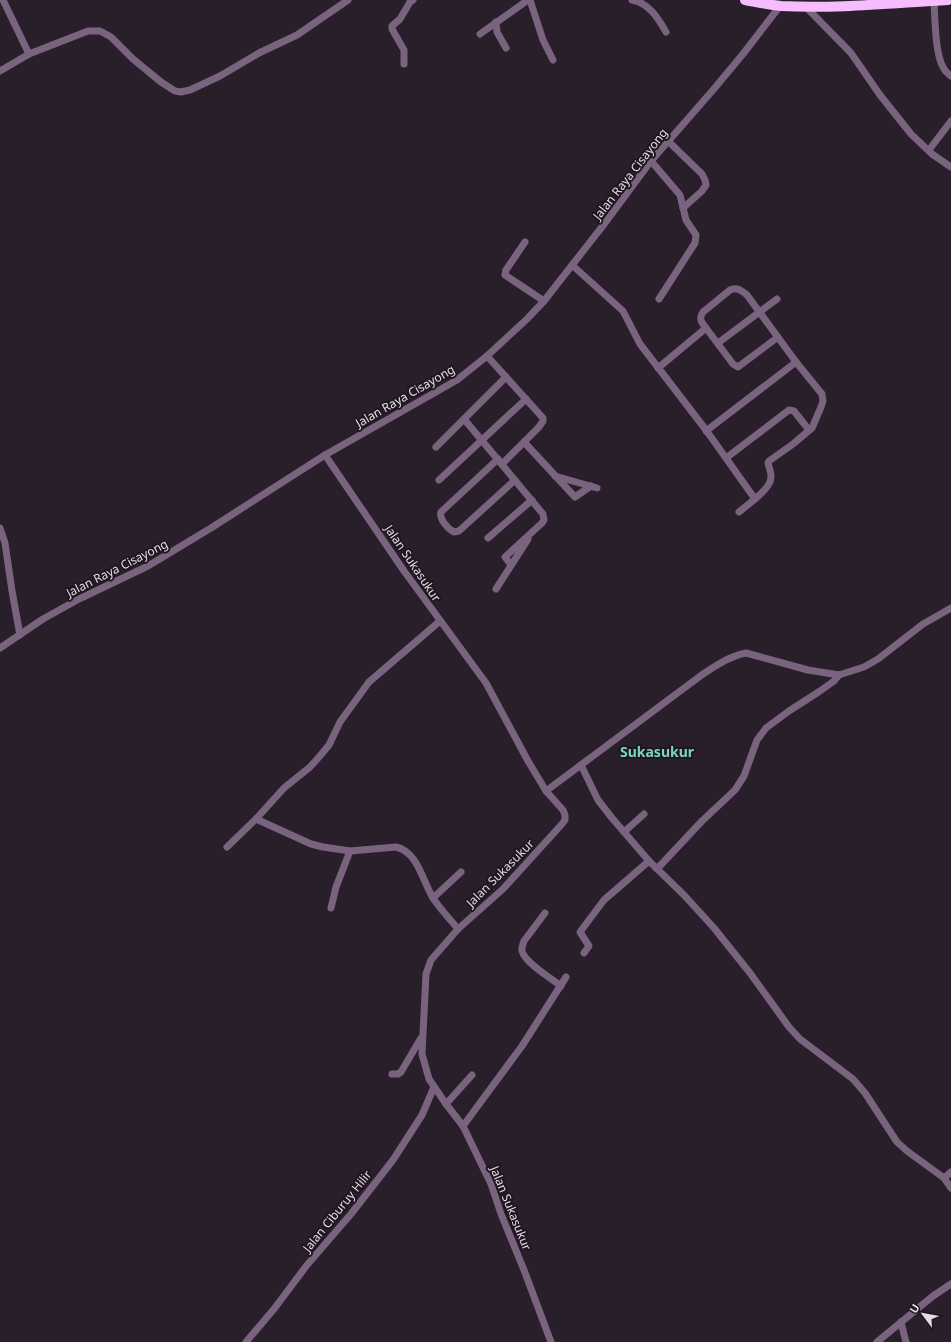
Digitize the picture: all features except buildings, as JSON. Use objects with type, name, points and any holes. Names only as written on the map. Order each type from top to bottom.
[{"type":"highway","points":[[745,0],[780,6],[852,5],[948,0]]},
{"type":"street","points":[[3,0],[29,54]]},
{"type":"street","points":[[0,70],[29,54],[94,30],[100,31],[110,37],[133,59],[161,82],[175,91],[190,90],[220,76],[259,53],[297,35],[348,0]]},
{"type":"street","points":[[404,64],[404,50],[392,29],[392,26],[400,19],[410,2],[413,0]]},
{"type":"street","points":[[480,34],[529,0],[543,40],[553,60]]},
{"type":"street","points":[[632,0],[643,4],[655,14],[666,32]]},
{"type":"street","points":[[934,1],[940,61],[943,68],[951,76]]},
{"type":"street","name":"Jalan Raya Cisayong","points":[[0,648],[43,619],[73,602],[148,566],[211,528],[325,455],[457,380],[487,356],[544,301],[651,162],[728,72],[780,6]]},
{"type":"street","points":[[805,6],[851,53],[911,134],[928,150],[951,167]]},
{"type":"street","points":[[496,22],[498,24],[497,32],[506,48]]},
{"type":"street","points":[[928,150],[950,124]]},
{"type":"street","points":[[668,141],[702,174],[705,180],[706,185],[702,191],[684,208]]},
{"type":"street","points":[[651,162],[676,188],[680,195],[686,220],[696,235],[697,240],[659,299]]},
{"type":"street","points":[[525,242],[506,270],[505,276],[544,301]]},
{"type":"street","points":[[572,265],[623,312],[640,344],[755,499]]},
{"type":"street","points":[[740,512],[760,495],[768,484],[771,478],[768,466],[769,461],[812,428],[822,407],[822,394],[796,362],[778,337],[759,312],[747,295],[740,289],[734,288],[730,290],[701,315],[701,322],[733,364],[738,367],[778,337]]},
{"type":"street","points":[[718,343],[777,298]]},
{"type":"street","points":[[658,368],[706,328]]},
{"type":"street","points":[[487,356],[543,418],[543,421],[524,442],[441,512],[441,519],[451,531],[454,532],[459,530],[515,480]]},
{"type":"street","points":[[706,431],[796,362]]},
{"type":"street","points":[[436,448],[506,377]]},
{"type":"street","points":[[439,480],[526,399]]},
{"type":"street","points":[[726,458],[791,409],[809,430]]},
{"type":"street","points":[[464,419],[532,500],[544,517],[542,522],[505,557],[511,565],[496,589]]},
{"type":"street","points":[[524,442],[555,476],[575,497],[594,487],[555,476]]},
{"type":"street","name":"Jalan Sukasukur","points":[[325,455],[404,572],[486,683],[528,761],[546,791],[563,810],[565,815],[565,820],[562,824],[504,889],[458,929],[434,956],[428,966],[426,974],[422,1054],[424,1066],[434,1087],[463,1126],[491,1184],[501,1214],[551,1342]]},
{"type":"street","points":[[488,538],[532,500]]},
{"type":"street","points":[[0,528],[20,635]]},
{"type":"street","points":[[546,791],[703,674],[723,661],[746,653],[808,670],[839,675],[864,667],[878,659],[924,624],[951,608]]},
{"type":"street","points":[[227,847],[256,819],[284,788],[310,766],[319,756],[328,745],[340,722],[369,682],[440,621]]},
{"type":"street","points":[[657,869],[698,825],[735,790],[744,776],[757,740],[766,728],[834,681],[839,675]]},
{"type":"street","points":[[581,766],[598,800],[649,861],[684,895],[714,928],[750,973],[785,1022],[800,1039],[853,1079],[865,1093],[897,1142],[944,1178],[951,1188]]},
{"type":"street","points":[[624,832],[644,814]]},
{"type":"street","points":[[256,819],[311,844],[323,847],[350,850],[396,847],[403,848],[416,862],[433,898],[458,929]]},
{"type":"street","points":[[331,908],[336,887],[350,850]]},
{"type":"street","points":[[584,953],[589,945],[580,935],[581,929],[613,891],[649,861]]},
{"type":"street","points":[[433,898],[461,872]]},
{"type":"street","points":[[545,913],[524,941],[522,952],[528,960],[561,986]]},
{"type":"street","points":[[463,1126],[522,1046],[566,978]]},
{"type":"street","points":[[392,1074],[398,1074],[401,1072],[423,1036]]},
{"type":"street","points":[[446,1104],[472,1075]]},
{"type":"street","name":"Jalan Ciburuy Hilir","points":[[246,1342],[274,1310],[295,1280],[351,1214],[393,1160],[422,1115],[434,1087]]},
{"type":"street","points":[[944,1178],[951,1172]]},
{"type":"street","points":[[877,1342],[933,1296],[951,1284]]},
{"type":"street","points":[[901,1322],[906,1342]]},
{"type":"district","name":"Sukasukur","points":[[657,751]]}]
